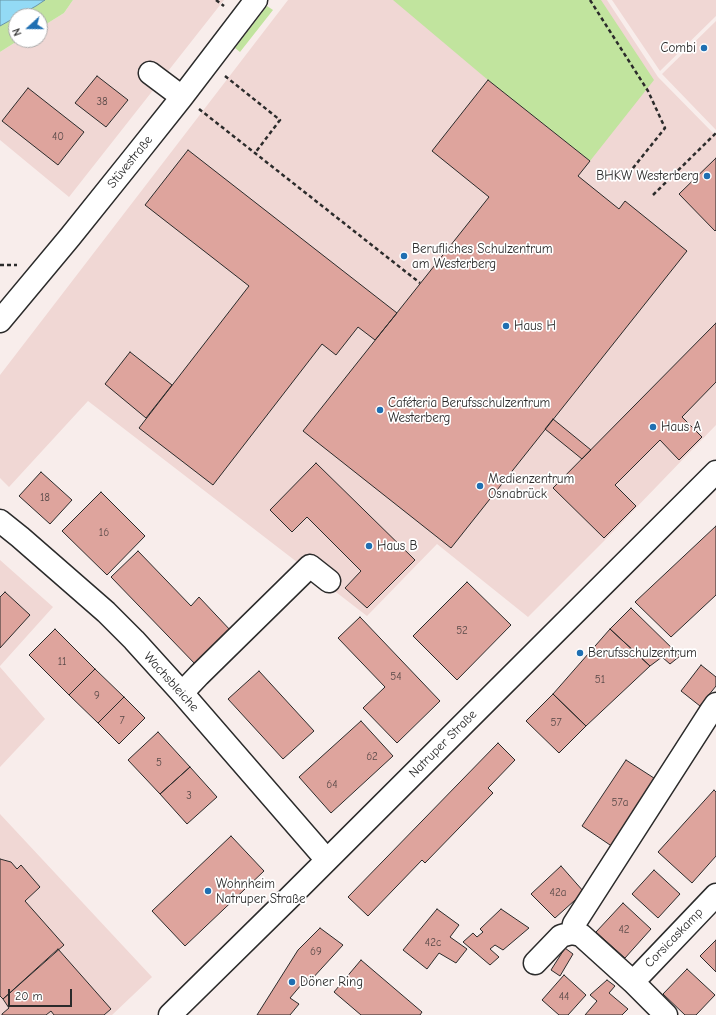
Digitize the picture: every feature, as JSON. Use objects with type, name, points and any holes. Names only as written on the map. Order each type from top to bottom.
[{"type":"street","name":"Stüvestraße","points":[[0,321],[70,237],[182,97],[256,0]]},
{"type":"street","points":[[150,73],[182,97]]},
{"type":"street","name":"Natruper Straße","points":[[170,1015],[716,472]]},
{"type":"street","name":"Wachsbleiche","points":[[0,521],[106,612],[134,640],[326,859]]},
{"type":"street","points":[[182,693],[310,566],[329,581]]},
{"type":"street","points":[[572,933],[574,924],[716,704]]},
{"type":"street","name":"Corsicaskamp","points":[[632,982],[716,895]]},
{"type":"street","points":[[535,963],[560,936],[572,933],[581,935],[666,1015]]},
{"type":"path","points":[[590,0],[648,91],[665,128],[629,173]]},
{"type":"path","points":[[225,76],[280,120],[255,153]]},
{"type":"path","points":[[182,97],[420,283]]},
{"type":"path","points":[[653,195],[716,133]]},
{"type":"shaded area","points":[[73,0],[224,0],[69,197],[0,140],[0,52],[8,47],[48,48],[48,23],[64,13]]},
{"type":"shaded area","name":"Berufliches Schulzentrum am Westerberg","points":[[288,0],[607,0],[658,77],[716,136],[716,425],[528,617],[437,544],[367,616],[88,401],[9,487],[0,478],[0,375]]},
{"type":"shaded area","points":[[612,0],[716,0],[716,16],[660,71]]},
{"type":"shaded area","name":"Combi","points":[[716,21],[716,130],[662,74]]},
{"type":"shaded area","points":[[0,560],[53,607],[0,666]]},
{"type":"shaded area","points":[[0,667],[45,719],[0,767]]},
{"type":"shaded area","points":[[0,814],[152,977],[112,1015],[0,1015]]},
{"type":"green space","points":[[45,0],[73,0],[64,13],[48,23],[48,8],[32,8]]},
{"type":"green space","points":[[393,0],[601,0],[654,80],[590,161],[488,80]]},
{"type":"green space","points":[[267,6],[273,10],[240,52],[235,48]]},
{"type":"green space","points":[[8,22],[8,47],[0,52],[0,26]]},
{"type":"water","points":[[0,0],[45,0],[32,8],[8,8],[8,22],[0,26]]},
{"type":"building","points":[[97,76],[128,100],[106,127],[75,103]]},
{"type":"building","name":"Haus H","points":[[488,80],[590,161],[578,176],[619,209],[625,201],[687,251],[451,548],[303,431],[489,197],[432,151]]},
{"type":"building","points":[[28,88],[84,132],[58,165],[2,121]]},
{"type":"building","points":[[188,150],[397,313],[375,340],[358,327],[336,355],[322,344],[213,485],[139,428],[249,286],[145,205]]},
{"type":"building","name":"BHKW Westerberg","points":[[716,158],[716,230],[715,231],[679,194]]},
{"type":"building","name":"Haus A","points":[[716,323],[716,382],[682,417],[702,437],[679,460],[660,440],[615,485],[636,506],[604,538],[553,488]]},
{"type":"building","points":[[130,352],[172,385],[146,418],[105,384]]},
{"type":"building","points":[[553,419],[591,450],[582,459],[545,429]]},
{"type":"building","name":"Haus B","points":[[316,463],[415,560],[367,608],[345,588],[361,571],[307,517],[292,532],[270,510]]},
{"type":"building","points":[[41,472],[72,500],[50,524],[19,496]]},
{"type":"building","points":[[101,492],[145,536],[107,575],[62,531]]},
{"type":"building","points":[[716,526],[716,595],[671,637],[635,602]]},
{"type":"building","points":[[138,551],[191,606],[199,597],[232,632],[197,666],[111,577]]},
{"type":"building","points":[[467,582],[511,625],[457,680],[413,636]]},
{"type":"building","points":[[5,592],[30,615],[0,648],[0,597]]},
{"type":"building","points":[[631,608],[680,656],[670,664],[662,657],[650,666],[610,629]]},
{"type":"building","points":[[360,617],[440,701],[397,743],[363,708],[385,687],[338,638]]},
{"type":"building","points":[[55,629],[95,669],[69,695],[29,655]]},
{"type":"building","points":[[610,629],[650,666],[586,726],[553,694]]},
{"type":"building","points":[[701,665],[716,677],[716,686],[700,706],[681,691]]},
{"type":"building","points":[[95,669],[124,697],[98,723],[69,695]]},
{"type":"building","points":[[259,671],[314,731],[283,759],[228,699]]},
{"type":"building","points":[[553,694],[586,726],[559,753],[526,721]]},
{"type":"building","points":[[124,697],[145,718],[119,744],[98,723]]},
{"type":"building","points":[[361,721],[393,756],[331,813],[299,777]]},
{"type":"building","points":[[158,732],[190,767],[160,794],[128,760]]},
{"type":"building","points":[[498,743],[515,760],[488,788],[493,793],[425,863],[422,860],[368,916],[348,897]]},
{"type":"building","points":[[626,760],[657,780],[613,847],[582,826]]},
{"type":"building","points":[[190,767],[217,797],[187,824],[160,794]]},
{"type":"building","points":[[714,790],[716,792],[716,856],[692,883],[658,852]]},
{"type":"building","name":"Wohnheim Natruper Straße","points":[[231,836],[264,871],[185,946],[152,911]]},
{"type":"building","points":[[0,859],[11,862],[17,869],[21,865],[40,887],[25,901],[64,945],[3,999],[0,996]]},
{"type":"building","points":[[561,866],[584,892],[555,918],[531,894]]},
{"type":"building","points":[[654,870],[680,894],[658,918],[632,894]]},
{"type":"building","points":[[623,903],[651,929],[625,958],[596,932]]},
{"type":"building","points":[[437,909],[459,925],[450,937],[467,949],[456,963],[439,953],[427,969],[403,950]]},
{"type":"building","points":[[501,909],[529,928],[503,950],[495,945],[490,949],[499,957],[490,965],[463,942],[473,933],[477,937],[483,932],[480,929]]},
{"type":"building","points":[[320,928],[343,945],[311,980],[307,978],[290,998],[299,1004],[290,1015],[257,1015],[298,950]]},
{"type":"building","points":[[716,940],[716,972],[700,956]]},
{"type":"building","points":[[565,948],[573,954],[560,976],[551,970]]},
{"type":"building","points":[[58,949],[111,1009],[104,1015],[54,1015],[51,1011],[46,1015],[2,1015],[9,1008],[3,999]]},
{"type":"building","points":[[361,960],[422,1012],[420,1015],[361,1015],[334,992]]},
{"type":"building","points":[[687,969],[715,995],[696,1015],[685,1015],[663,994]]},
{"type":"building","points":[[564,975],[586,995],[568,1015],[559,1015],[542,1000]]},
{"type":"building","points":[[607,980],[615,986],[609,993],[628,1009],[622,1015],[585,1015],[597,1001],[590,995]]},
{"type":"place","name":"Combi","points":[[704,48]]},
{"type":"place","name":"BHKW Westerberg","points":[[707,176]]},
{"type":"place","name":"Berufliches Schulzentrum am Westerberg","points":[[404,256]]},
{"type":"place","name":"Haus H","points":[[506,326]]},
{"type":"place","name":"Caféteria Berufsschulzentrum Westerberg","points":[[380,410]]},
{"type":"place","name":"Haus A","points":[[653,427]]},
{"type":"place","name":"Medienzentrum Osnabrück","points":[[480,486]]},
{"type":"place","name":"Haus B","points":[[369,546]]},
{"type":"place","name":"Berufsschulzentrum","points":[[580,653]]},
{"type":"place","name":"Wohnheim Natruper Straße","points":[[208,891]]},
{"type":"place","name":"Döner Ring","points":[[292,982]]}]
